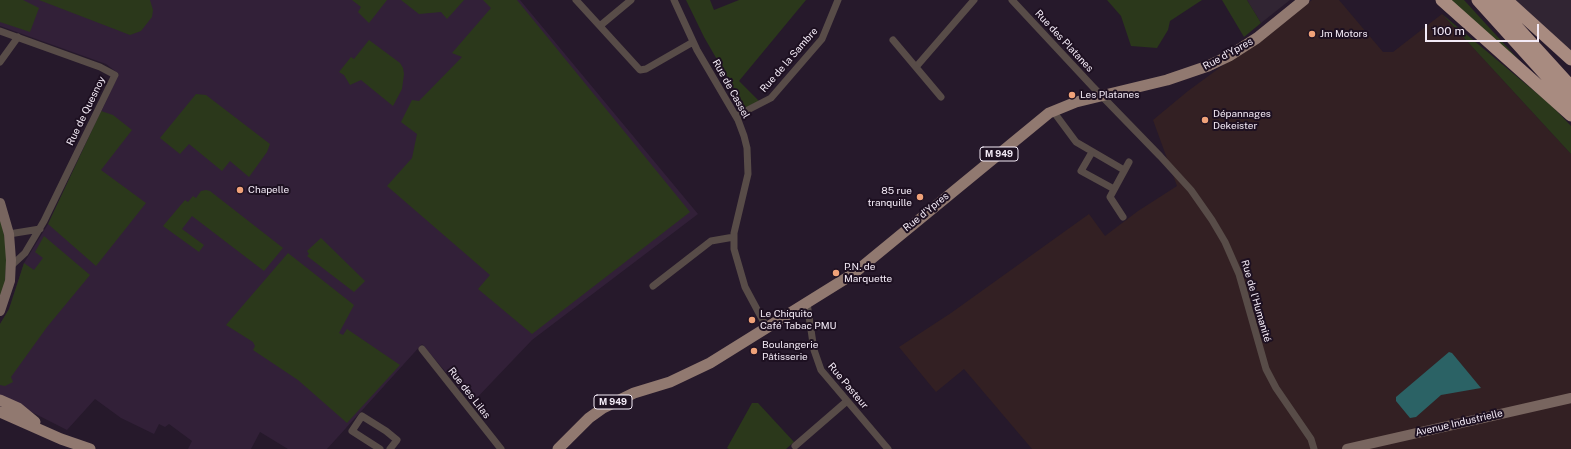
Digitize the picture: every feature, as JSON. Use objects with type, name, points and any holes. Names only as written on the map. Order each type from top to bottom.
[{"type":"highway","points":[[1442,0],[1571,115]]},
{"type":"highway","points":[[1478,0],[1571,103]]},
{"type":"highway","points":[[1492,0],[1571,87]]},
{"type":"highway","points":[[1506,0],[1571,60]]},
{"type":"main road","name":"Rue d'Ypres","points":[[558,449],[589,418],[610,404],[634,393],[670,382],[724,355],[859,269],[1053,111],[1071,104],[1187,74],[1219,61],[1266,31],[1303,0]]},
{"type":"main road","points":[[0,400],[18,408],[52,434]]},
{"type":"main road","points":[[0,407],[20,416],[52,434]]},
{"type":"main road","points":[[0,412],[90,449]]},
{"type":"street","points":[[576,0],[600,25],[634,65],[643,70],[693,42]]},
{"type":"street","points":[[600,25],[631,0]]},
{"type":"street","name":"Rue de Cassel","points":[[674,0],[693,42],[736,116],[746,142],[748,168],[746,186],[734,237],[736,257],[745,287],[767,328]]},
{"type":"street","name":"Rue de la Sambre","points":[[736,116],[771,98],[822,39],[838,0]]},
{"type":"street","points":[[916,67],[974,0]]},
{"type":"street","name":"Rue des Platanes","points":[[1012,0],[1101,96]]},
{"type":"street","name":"Rue de Quesnoy","points":[[0,31],[100,67],[115,75],[40,228]]},
{"type":"street","points":[[0,62],[18,37]]},
{"type":"street","points":[[893,40],[941,97]]},
{"type":"street","name":"Rue de l'Humanité","points":[[1101,96],[1178,176],[1216,226],[1239,274],[1266,369],[1276,388],[1311,439],[1314,449]]},
{"type":"street","points":[[1053,111],[1072,138],[1092,152],[1124,170]]},
{"type":"street","points":[[1092,152],[1081,171],[1114,189]]},
{"type":"street","points":[[1123,217],[1110,197],[1129,162]]},
{"type":"street","points":[[0,202],[9,234],[12,266],[8,287],[0,311]]},
{"type":"street","points":[[9,234],[40,228]]},
{"type":"street","points":[[12,266],[27,250],[40,228]]},
{"type":"street","points":[[653,286],[711,241],[734,237]]},
{"type":"street","name":"Rue Pasteur","points":[[807,303],[814,350],[819,366],[888,449]]},
{"type":"street","name":"Rue des Lilas","points":[[422,349],[501,449]]},
{"type":"street","name":"Avenue Industrielle","points":[[1347,449],[1571,398]]},
{"type":"street","points":[[795,446],[847,401]]},
{"type":"street","points":[[380,449],[352,431],[362,416],[386,431],[397,440],[390,449]]},
{"type":"shaded area","points":[[0,0],[520,0],[698,214],[532,340],[472,403],[422,344],[327,449],[288,449],[260,432],[251,449],[188,449],[192,441],[169,424],[165,427],[159,424],[154,434],[121,418],[95,399],[67,430],[0,396],[0,324],[9,309],[24,263],[48,224],[119,74],[106,64],[0,26]]},
{"type":"shaded area","points":[[0,0],[23,0],[39,8],[30,32],[0,22]]},
{"type":"shaded area","points":[[39,0],[150,0],[153,10],[152,17],[141,31],[130,35]]},
{"type":"shaded area","points":[[352,0],[387,0],[369,23],[358,12],[361,7]]},
{"type":"shaded area","points":[[401,0],[464,0],[447,19],[441,12],[419,14]]},
{"type":"shaded area","points":[[483,0],[517,0],[690,212],[532,334],[478,289],[490,275],[387,186],[412,158],[417,134],[401,122],[412,100],[419,101],[462,57],[452,53],[491,8]]},
{"type":"shaded area","points":[[686,0],[710,0],[714,10],[739,0],[806,0],[739,81],[759,101],[745,108],[704,37]]},
{"type":"shaded area","points":[[1107,0],[1202,0],[1170,21],[1168,30],[1157,48],[1131,46],[1121,16]]},
{"type":"shaded area","points":[[1222,0],[1247,0],[1261,23],[1244,37]]},
{"type":"shaded area","points":[[1247,0],[1290,0],[1261,23]]},
{"type":"shaded area","points":[[1312,0],[1339,0],[1383,52],[1393,52],[1442,14],[1571,154],[1571,449],[1032,449],[964,369],[936,392],[899,347],[951,313],[1089,214],[1105,236],[1138,211],[1177,186],[1153,120],[1188,91]]},
{"type":"shaded area","points":[[1448,0],[1464,0],[1528,70]]},
{"type":"shaded area","points":[[1514,0],[1571,0],[1571,59]]},
{"type":"shaded area","points":[[1442,14],[1551,105],[1571,126],[1571,154]]},
{"type":"shaded area","points":[[369,40],[400,63],[403,68],[404,74],[402,89],[393,106],[361,80],[350,85],[344,75],[339,72],[351,57],[354,59]]},
{"type":"shaded area","points":[[196,94],[206,95],[270,144],[267,152],[249,177],[230,161],[222,171],[189,144],[180,154],[160,138]]},
{"type":"shaded area","points":[[101,111],[113,115],[132,130],[101,170],[146,203],[96,266],[48,224]]},
{"type":"shaded area","points":[[201,191],[210,191],[283,248],[264,271],[192,216],[182,229],[204,245],[199,252],[163,226],[185,200],[188,202],[193,196],[196,198]]},
{"type":"shaded area","points":[[0,216],[7,249],[5,284],[0,301]]},
{"type":"shaded area","points":[[44,236],[90,275],[47,327],[11,377],[13,382],[5,386],[0,385],[0,324],[9,309],[24,263],[34,270],[43,258],[35,252]]},
{"type":"shaded area","points":[[321,238],[365,281],[354,292],[307,256],[309,254],[307,251]]},
{"type":"shaded area","points":[[288,253],[354,305],[339,333],[343,335],[347,329],[400,365],[347,423],[298,380],[253,350],[255,346],[253,342],[226,325]]},
{"type":"shaded area","points":[[1449,352],[1452,353],[1481,388],[1441,395],[1416,417],[1410,418],[1396,401],[1396,397]]},
{"type":"shaded area","points":[[752,403],[758,403],[794,442],[786,449],[727,448]]},
{"type":"place","name":"Jm Motors","points":[[1312,34]]},
{"type":"place","name":"Les Platanes","points":[[1072,95]]},
{"type":"place","name":"Dépannages Dekeister","points":[[1205,120]]},
{"type":"place","name":"Chapelle","points":[[240,190]]},
{"type":"place","name":"85 rue tranquille","points":[[920,197]]},
{"type":"place","name":"P.N. de Marquette","points":[[836,273]]},
{"type":"place","name":"Le Chiquito Café Tabac PMU","points":[[752,320]]},
{"type":"place","name":"Boulangerie Pâtisserie","points":[[754,351]]}]
